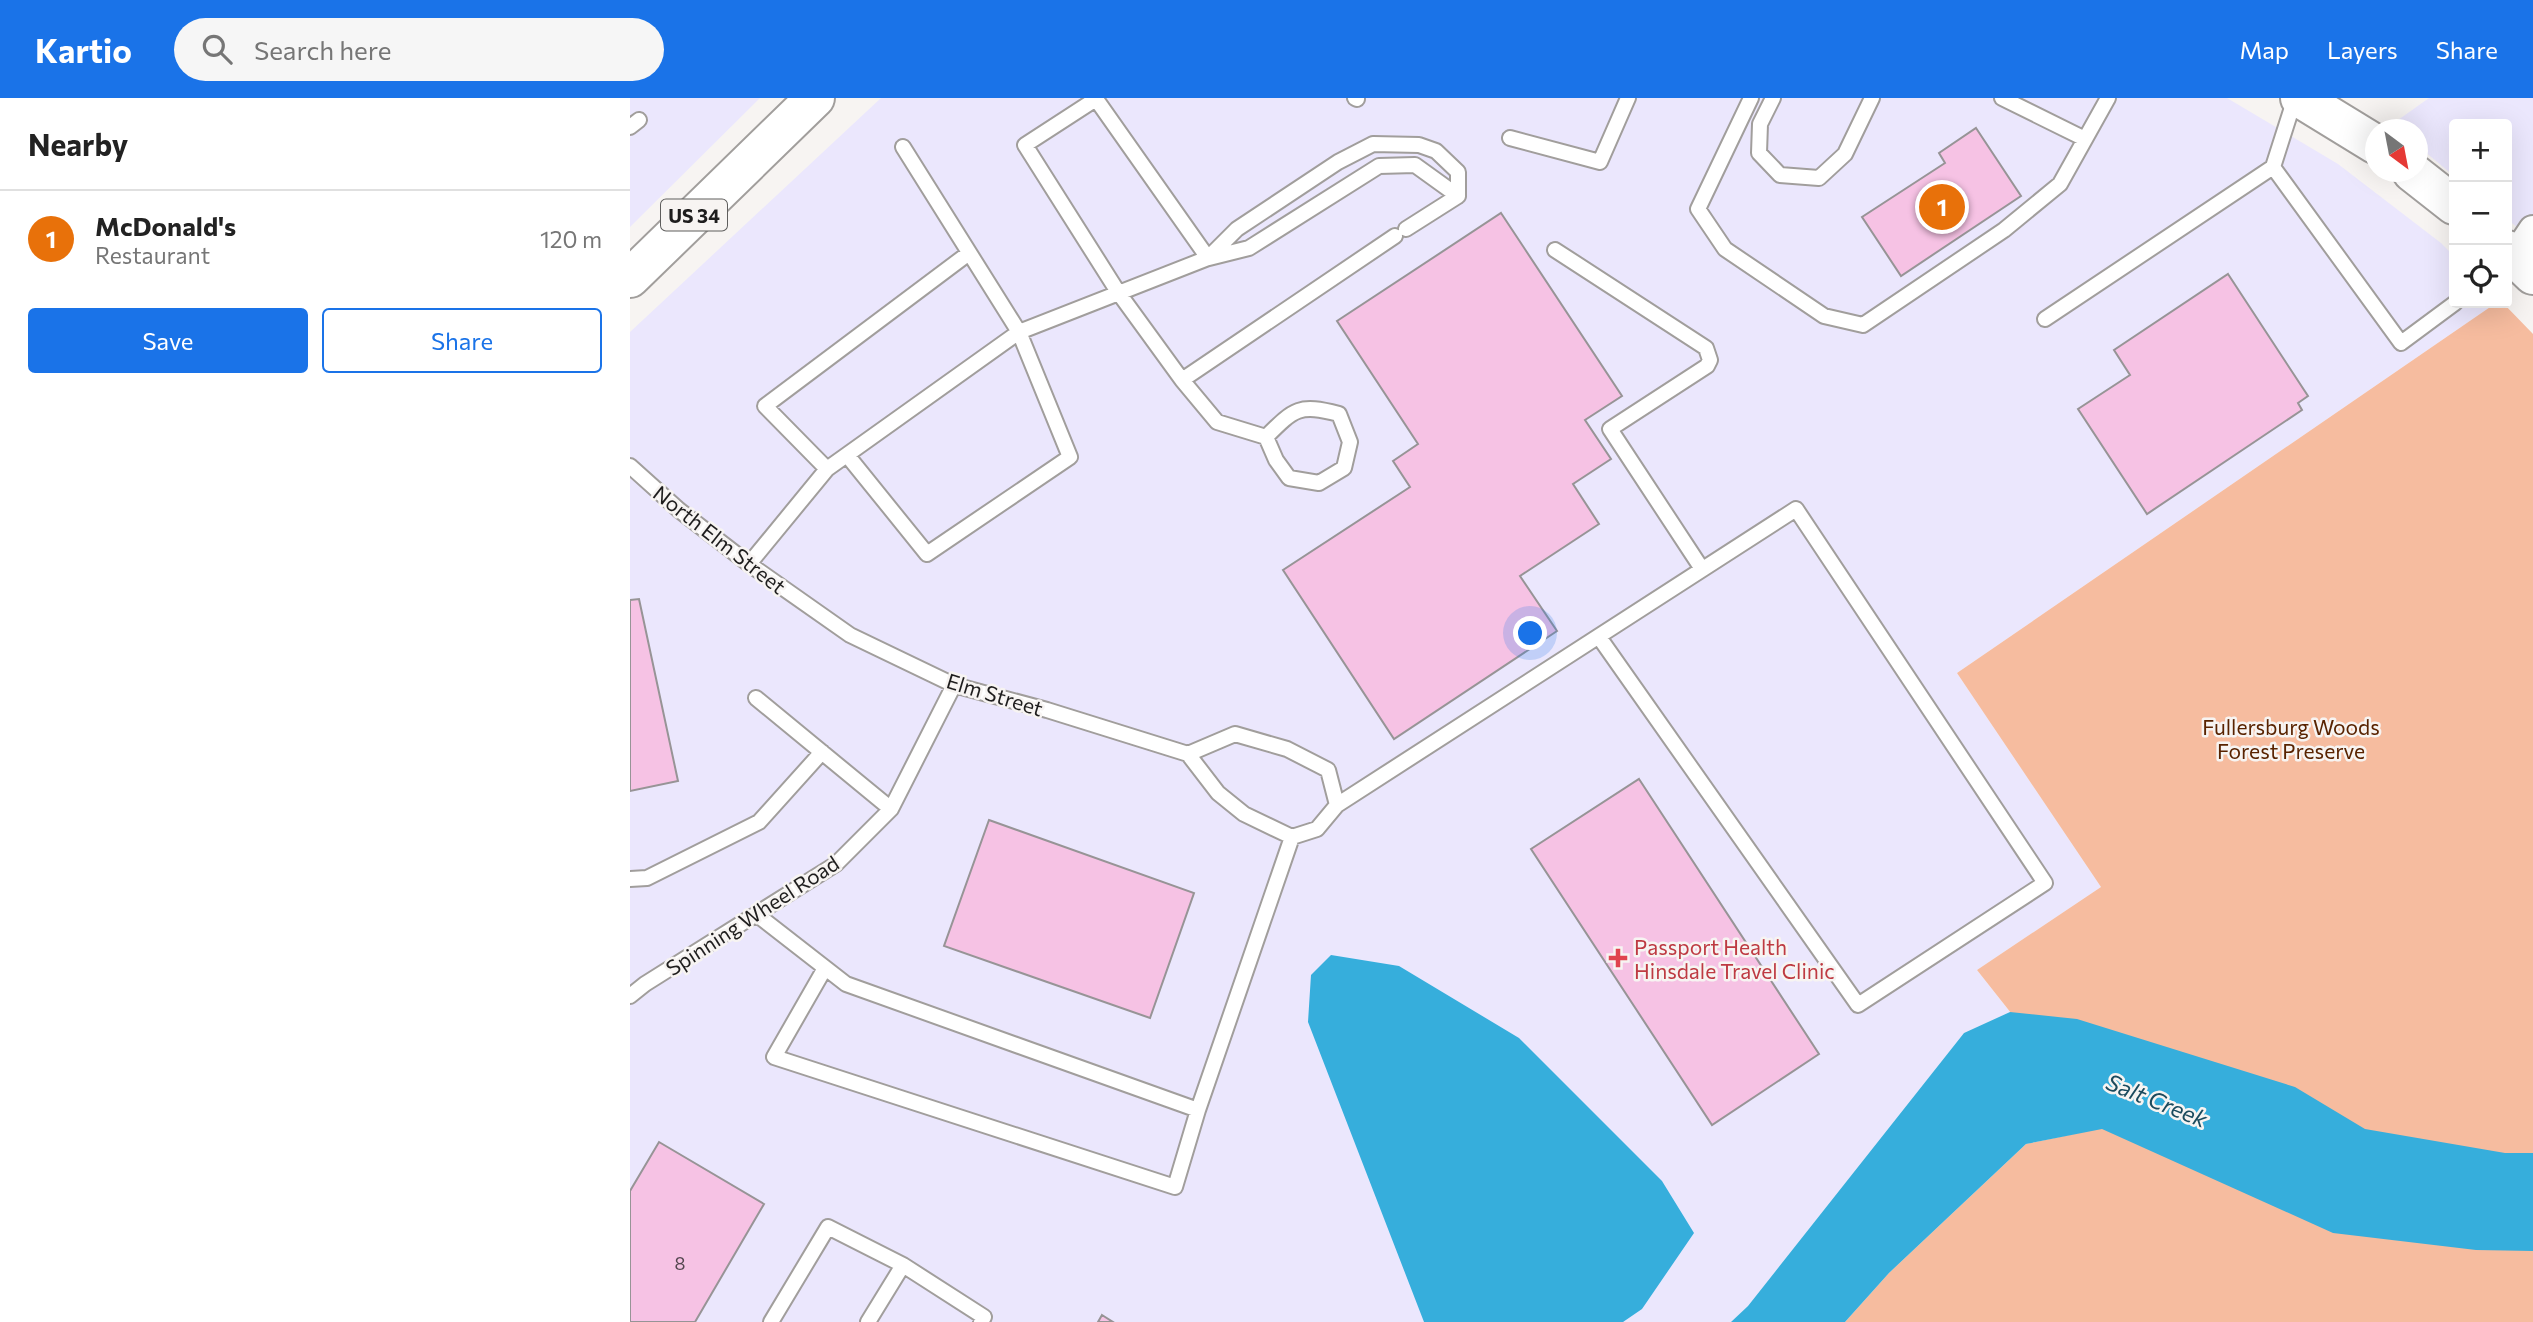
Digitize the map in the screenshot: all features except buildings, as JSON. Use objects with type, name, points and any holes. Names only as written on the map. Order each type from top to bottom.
[{"type":"main road","name":"US 34","points":[[630,278],[815,98]]},
{"type":"main road","points":[[2298,98],[2365,138]]},
{"type":"main road","points":[[2425,182],[2449,201]]},
{"type":"lane","points":[[1510,138],[1600,162],[1628,98]]},
{"type":"lane","points":[[1751,98],[1698,209],[1725,249],[1824,316],[1863,324],[2004,230],[2060,184],[2108,98]]},
{"type":"lane","points":[[1773,98],[1760,124],[1759,153],[1780,175],[1819,178],[1844,154],[1872,98]]},
{"type":"lane","points":[[2002,98],[2085,139]]},
{"type":"lane","points":[[2045,319],[2273,167],[2298,98]]},
{"type":"lane","points":[[1208,258],[1096,99],[1025,145],[1118,292],[1182,380],[1217,422],[1266,437],[1276,460],[1289,478],[1319,483],[1344,468],[1350,442],[1339,414],[1311,407],[1288,415],[1266,437]]},
{"type":"lane","points":[[1208,258],[1237,229],[1338,162],[1373,144],[1419,145],[1436,151],[1458,172],[1458,196]]},
{"type":"lane","points":[[847,455],[927,554],[1070,457],[1019,331],[903,147]]},
{"type":"lane","points":[[749,564],[827,469],[1019,331],[1208,258],[1250,248],[1379,166],[1415,165],[1458,196]]},
{"type":"lane","points":[[2273,167],[2402,343],[2449,308]]},
{"type":"lane","points":[[1182,380],[1400,232],[1458,196]]},
{"type":"lane","points":[[1555,250],[1706,348],[1709,353],[1707,366],[1610,429],[1702,569]]},
{"type":"lane","points":[[827,469],[765,406],[969,253]]},
{"type":"lane","name":"North Elm Street","points":[[630,466],[679,510],[813,610]]},
{"type":"lane","points":[[1337,805],[1328,770],[1287,748],[1235,734],[1188,754],[1218,793],[1244,814],[1292,837],[1317,829],[1337,805],[1702,569],[1796,509],[2045,883],[1858,1005],[1599,636]]},
{"type":"lane","name":"Elm Street","points":[[813,610],[850,635],[954,685],[1047,710],[1188,754]]},
{"type":"lane","name":"Spinning Wheel Road","points":[[630,996],[836,864],[891,809],[954,685]]},
{"type":"lane","points":[[756,698],[891,809]]},
{"type":"lane","points":[[630,879],[647,878],[759,822],[822,752]]},
{"type":"lane","points":[[825,968],[775,1057],[1175,1187],[1198,1110],[1292,837]]},
{"type":"lane","points":[[756,914],[846,984],[1198,1110]]},
{"type":"lane","points":[[771,1322],[828,1227],[903,1265],[984,1317],[981,1322]]},
{"type":"lane","points":[[868,1322],[903,1265]]},
{"type":"shaded area","points":[[630,98],[760,98],[630,227]]},
{"type":"shaded area","points":[[881,98],[2227,98],[2338,164],[2441,243],[2449,251],[2449,308],[2489,308],[1957,673],[2101,887],[1977,970],[2010,1012],[1964,1033],[1748,1306],[1731,1322],[630,1322],[630,332]]},
{"type":"shaded area","points":[[2429,98],[2533,98],[2533,240],[2512,223],[2512,119],[2449,119],[2449,172],[2428,154],[2428,119],[2399,119]]},
{"type":"green space","name":"Fullersburg Woods Forest Preserve","points":[[2489,308],[2508,308],[2533,334],[2533,1322],[1845,1322],[1889,1273],[2026,1144],[2102,1128],[1977,970],[2101,887],[1957,673]]},
{"type":"water","points":[[1331,955],[1399,966],[1519,1038],[1662,1181],[1694,1233],[1642,1309],[1623,1322],[1424,1322],[1308,1022],[1311,975]]},
{"type":"water","name":"Salt Creek","points":[[2010,1012],[2077,1019],[2295,1087],[2365,1129],[2505,1153],[2533,1153],[2533,1251],[2476,1250],[2333,1233],[2102,1129],[2026,1144],[1889,1273],[1845,1322],[1731,1322],[1748,1306],[1964,1033]]},
{"type":"place","name":"McDonald's","points":[[1942,207]]},
{"type":"place","name":"Passport Health Hinsdale Travel Clinic","points":[[1618,958]]}]
